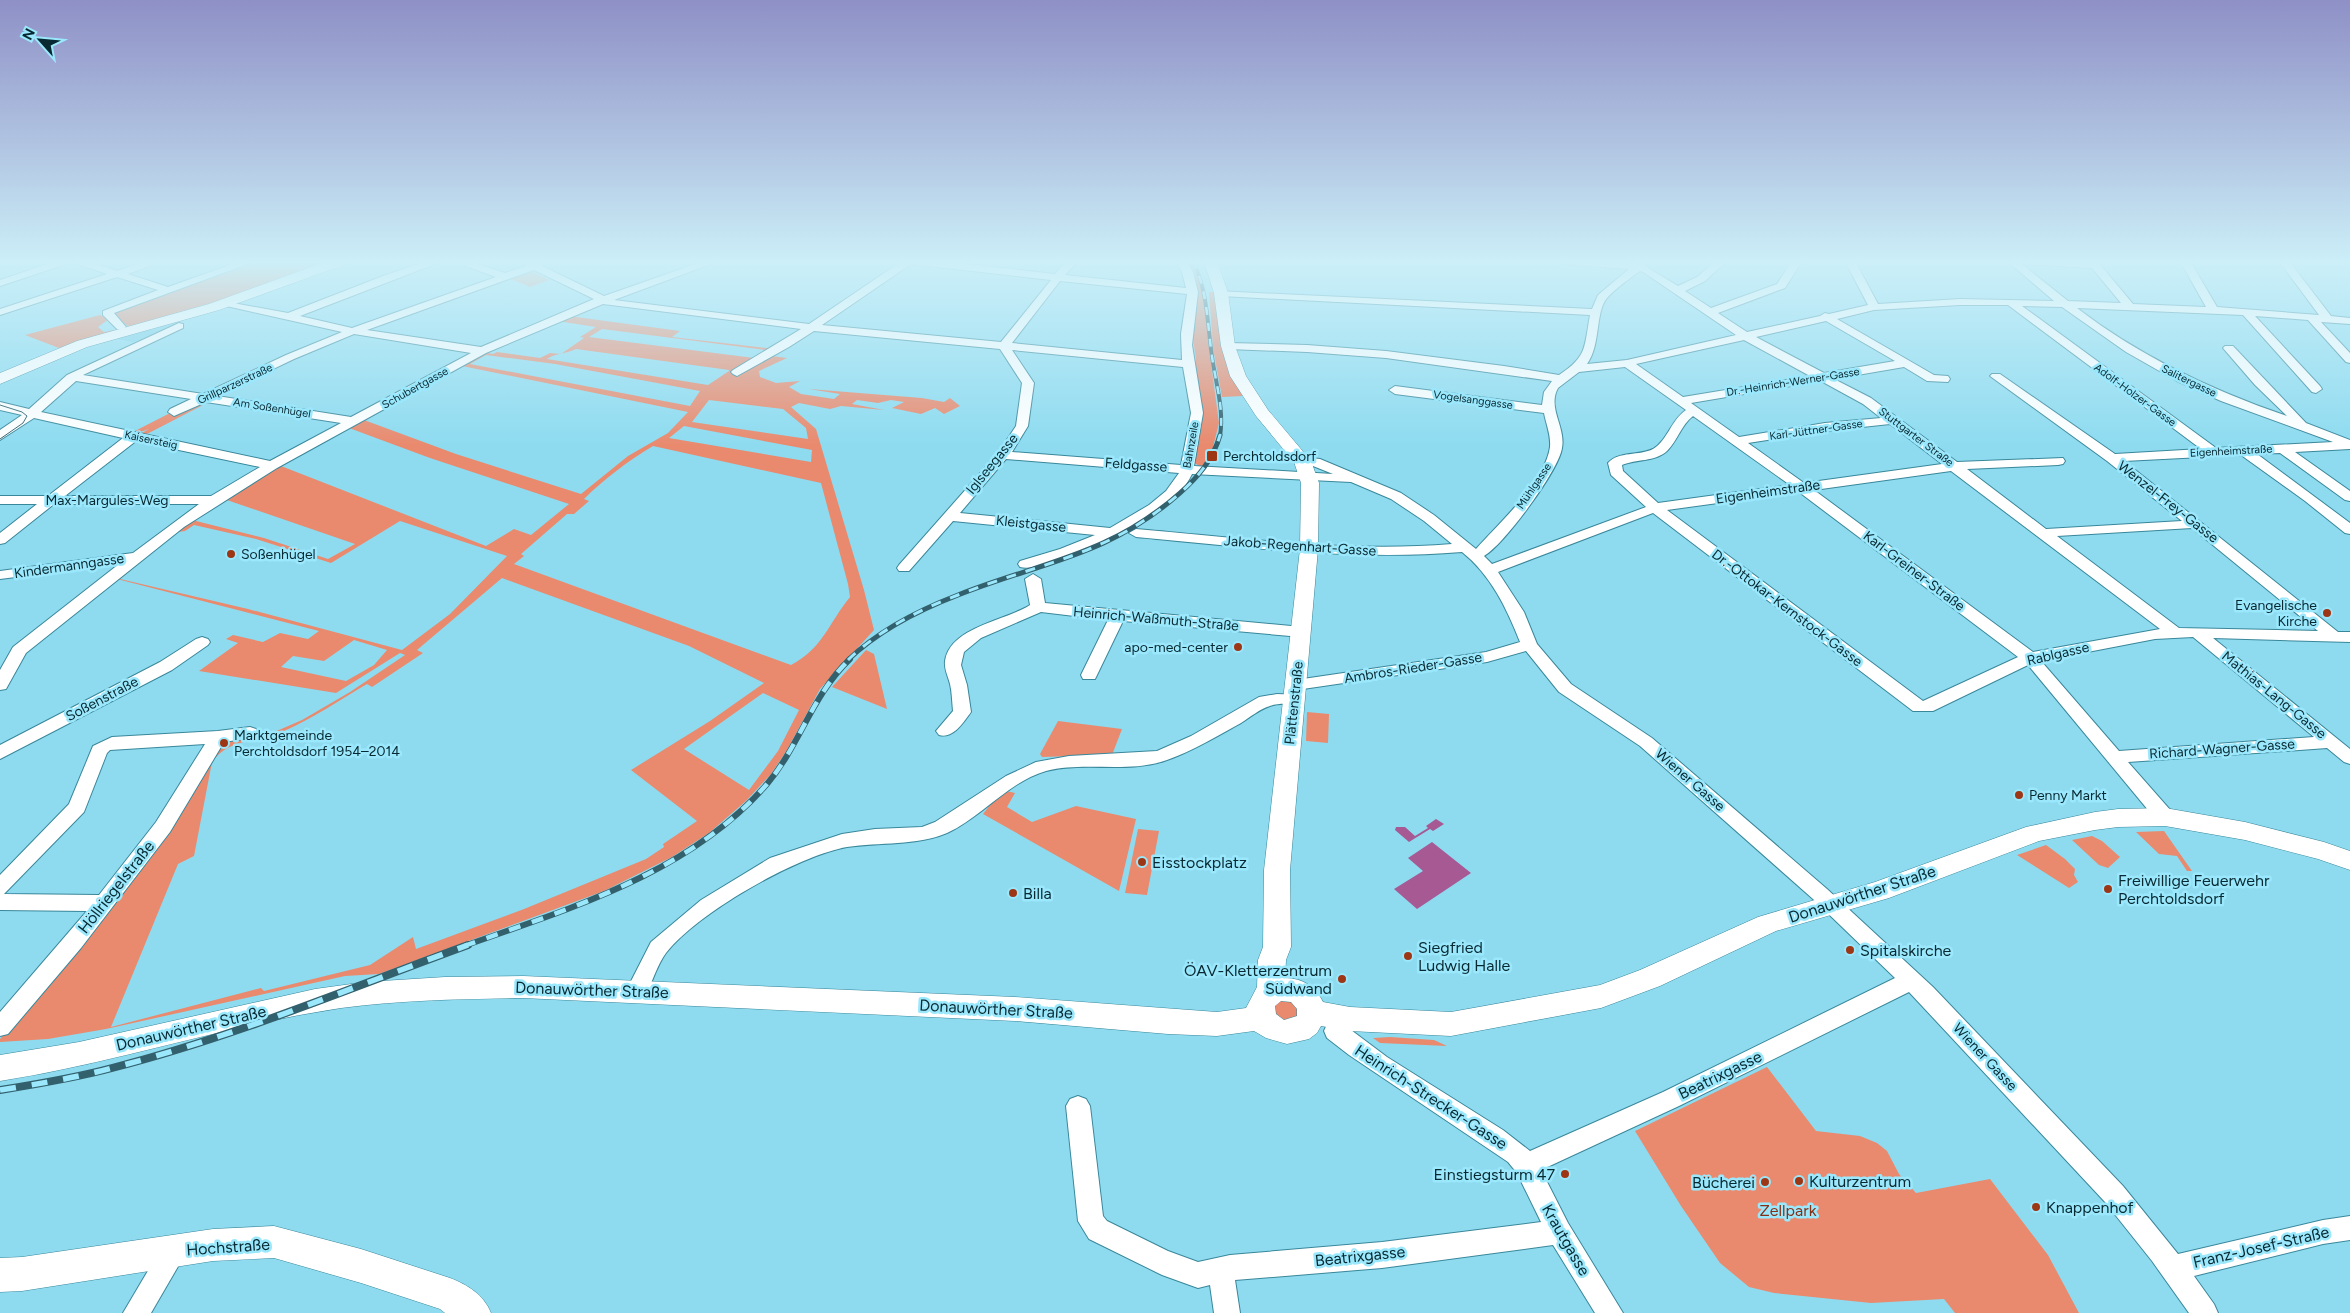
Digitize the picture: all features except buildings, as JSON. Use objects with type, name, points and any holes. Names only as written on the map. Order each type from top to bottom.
[{"type":"main road","points":[[0,379],[82,344],[160,322]]},
{"type":"main road","points":[[1225,322],[1228,346],[1244,387],[1305,469]]},
{"type":"main road","name":"Plättenstraße","points":[[1285,1007],[1272,960],[1276,947],[1277,870],[1309,549],[1311,506],[1305,469]]},
{"type":"main road","name":"Donauwörther Straße","points":[[1285,1007],[1335,1031],[1387,1033],[1438,1024],[1480,1020],[1601,996],[1650,978],[1767,924],[1880,892],[2034,833],[2118,818],[2165,817],[2253,833],[2324,851],[2350,861]]},
{"type":"main road","name":"Donauwörther Straße","points":[[0,1068],[104,1049],[247,1014],[317,1000],[376,993],[454,988],[637,991],[1015,1009],[1168,1022],[1217,1024],[1254,1019],[1285,1007],[1350,1019],[1438,1024]]},
{"type":"main road","name":"Hochstraße","points":[[0,1275],[22,1274],[213,1245],[274,1242],[361,1266],[450,1295],[474,1313]]},
{"type":"street","points":[[116,322],[120,327]]},
{"type":"street","points":[[312,322],[352,331],[482,351]]},
{"type":"street","name":"Grillparzerstraße","points":[[174,412],[290,358],[376,322]]},
{"type":"street","name":"Schubertgasse","points":[[0,686],[19,650],[179,524],[214,500],[272,465],[482,351],[550,322]]},
{"type":"street","points":[[774,322],[1187,364]]},
{"type":"street","points":[[737,372],[785,345],[817,322]]},
{"type":"street","points":[[1004,346],[1023,322]]},
{"type":"street","name":"Bahnzeile","points":[[1025,564],[1091,542],[1112,532],[1158,504],[1184,478],[1197,412],[1187,364],[1188,322]]},
{"type":"street","points":[[1594,322],[1591,346],[1581,366],[1605,366],[1627,363],[1800,322]]},
{"type":"street","name":"Stuttgarter Straße","points":[[1724,322],[1745,336],[1867,401],[2176,633]]},
{"type":"street","points":[[1836,322],[1931,378],[1944,379]]},
{"type":"street","name":"Adolf-Holzer-Gasse","points":[[2037,322],[2213,452]]},
{"type":"street","name":"Salitergasse","points":[[2091,322],[2182,379],[2350,445]]},
{"type":"street","points":[[2255,322],[2316,389]]},
{"type":"street","points":[[2316,322],[2350,360]]},
{"type":"street","points":[[0,436],[31,414],[71,377],[179,326]]},
{"type":"street","name":"Iglseegasse","points":[[904,568],[1003,455],[1022,426],[1028,383],[1004,346]]},
{"type":"street","points":[[1228,346],[1297,348],[1407,357],[1543,375],[1562,380]]},
{"type":"street","name":"Salitergasse","points":[[2229,348],[2259,382],[2305,427]]},
{"type":"street","name":"Karl-Greiner-Straße","points":[[1627,363],[1801,487],[2030,658],[2165,817]]},
{"type":"street","name":"Dr.-Heinrich-Werner-Gasse","points":[[1681,401],[1906,364]]},
{"type":"street","name":"Mühlgasse","points":[[1469,551],[1481,552],[1529,498],[1552,460],[1557,447],[1549,394],[1553,387],[1581,366]]},
{"type":"street","name":"Wenzel-Frey-Gasse","points":[[1996,376],[2112,458],[2333,636]]},
{"type":"street","name":"Am Soßenhügel","points":[[71,377],[354,421]]},
{"type":"street","name":"Vogelsanggasse","points":[[1395,390],[1550,410]]},
{"type":"street","points":[[0,406],[31,414]]},
{"type":"street","name":"Dr.-Ottokar-Kernstock-Gasse","points":[[1695,412],[1682,418],[1662,447],[1652,454],[1624,459],[1615,463],[1616,472],[1655,508],[1919,707]]},
{"type":"street","name":"Kaisersteig","points":[[31,414],[272,465]]},
{"type":"street","name":"Karl-Jüttner-Gasse","points":[[1738,441],[1816,428],[1894,420]]},
{"type":"street","points":[[0,540],[134,437]]},
{"type":"street","name":"Eigenheimstraße","points":[[2112,458],[2350,445]]},
{"type":"street","points":[[2284,449],[2350,497]]},
{"type":"street","points":[[2244,451],[2350,530]]},
{"type":"street","name":"Feldgasse","points":[[1003,455],[1186,469],[1305,469]]},
{"type":"street","name":"Eigenheimstraße","points":[[1490,570],[1655,508],[1956,466],[2058,461]]},
{"type":"street","name":"Wiener Gasse","points":[[1305,469],[1315,462],[1396,496],[1430,518],[1490,570],[1516,612],[1529,645],[1565,688],[1646,742],[1832,905],[1910,978],[2114,1194],[2173,1268],[2205,1313]]},
{"type":"street","name":"Max-Margules-Weg","points":[[0,500],[214,500]]},
{"type":"street","name":"Kleistgasse","points":[[950,516],[1112,532]]},
{"type":"street","points":[[2043,533],[2196,524]]},
{"type":"street","name":"Jakob-Regenhart-Gasse","points":[[1136,533],[1309,549],[1407,553],[1469,551]]},
{"type":"street","name":"Kindermanngasse","points":[[0,575],[137,557]]},
{"type":"street","points":[[945,732],[962,712],[959,685],[953,661],[959,647],[981,631],[1030,614],[1038,607],[1033,579]]},
{"type":"street","name":"Heinrich-Waßmuth-Straße","points":[[1038,607],[1302,632]]},
{"type":"street","points":[[1089,675],[1118,616]]},
{"type":"street","name":"Rablgasse","points":[[1919,707],[1927,707],[2030,658],[2156,634],[2198,633],[2350,637]]},
{"type":"street","name":"Mathias-Lang-Gasse","points":[[2198,633],[2350,758]]},
{"type":"street","name":"Soßenstraße","points":[[0,753],[166,666],[202,642]]},
{"type":"street","name":"Ambros-Rieder-Gasse","points":[[637,991],[658,948],[682,926],[708,905],[777,863],[842,842],[875,836],[924,834],[942,827],[1012,780],[1042,766],[1161,756],[1197,740],[1266,701],[1295,692],[1478,658],[1529,645]]},
{"type":"street","points":[[0,888],[77,807],[100,750],[104,746],[250,733]]},
{"type":"street","name":"Höllriegelstraße","points":[[0,1027],[74,942],[163,827],[218,737]]},
{"type":"street","name":"Richard-Wagner-Gasse","points":[[2113,757],[2331,742]]},
{"type":"street","points":[[0,902],[104,903]]},
{"type":"street","name":"Beatrixgasse","points":[[1526,1165],[1680,1095],[1902,986],[1910,978]]},
{"type":"street","name":"Heinrich-Strecker-Gasse","points":[[1335,1031],[1356,1049],[1394,1075],[1505,1145],[1517,1154],[1526,1165]]},
{"type":"street","name":"Beatrixgasse","points":[[1078,1106],[1091,1221],[1098,1230],[1162,1262],[1198,1275],[1221,1272],[1230,1268],[1382,1255],[1559,1232]]},
{"type":"street","name":"Krautgasse","points":[[1526,1165],[1559,1232],[1610,1313]]},
{"type":"street","name":"Franz-Josef-Straße","points":[[2173,1268],[2323,1232],[2350,1228]]},
{"type":"street","points":[[136,1313],[174,1250]]},
{"type":"street","points":[[1221,1272],[1227,1313]]},
{"type":"shaded area","points":[[170,322],[183,324],[133,342],[111,338]]},
{"type":"shaded area","points":[[1436,819],[1444,824],[1433,831],[1430,829],[1409,842],[1395,830],[1396,827],[1405,827],[1415,836],[1428,828],[1426,826]]},
{"type":"shaded area","points":[[1432,842],[1471,873],[1417,909],[1394,889],[1423,871],[1408,858]]},
{"type":"green space","points":[[73,322],[104,322],[98,327],[104,332],[120,329],[59,348],[25,335]]},
{"type":"green space","points":[[123,322],[146,322],[129,327]]},
{"type":"green space","points":[[565,322],[615,322],[680,331],[672,337],[775,349],[771,356],[787,358],[759,371],[760,377],[776,383],[800,381],[789,387],[801,394],[834,399],[840,394],[809,389],[922,398],[944,402],[950,398],[960,406],[944,414],[935,408],[921,414],[892,408],[904,402],[891,400],[878,403],[857,400],[852,404],[884,410],[841,406],[830,409],[799,403],[791,407],[816,429],[874,630],[820,689],[787,750],[771,774],[746,801],[709,833],[672,857],[604,891],[379,974],[345,976],[106,1029],[48,1039],[0,1042],[0,1039],[124,892],[215,753],[228,741],[279,730],[302,720],[350,692],[405,655],[400,653],[336,693],[199,671],[238,643],[226,639],[233,635],[263,642],[280,633],[308,639],[319,631],[117,579],[192,520],[264,538],[328,559],[355,544],[221,498],[483,352],[540,358],[550,353],[560,354],[547,359],[708,385],[729,371],[576,349],[562,353],[584,338],[580,337],[596,327]],"holes":[[[602,329],[766,350],[754,358],[589,337]],[[486,355],[555,364],[700,391],[690,406],[470,364]],[[462,366],[688,412],[668,433],[628,456],[581,494],[456,454],[364,420]],[[709,400],[783,409],[806,428],[808,439],[692,422]],[[684,426],[812,450],[811,462],[669,438]],[[349,428],[430,458],[569,504],[531,535],[514,529],[486,546],[281,466]],[[653,446],[821,483],[850,597],[818,643],[802,658],[791,665],[514,564],[524,556],[521,554],[567,514],[574,514],[589,501],[584,499],[600,484],[625,464]],[[400,521],[507,556],[450,614],[402,650],[248,609],[120,579],[178,532],[185,531],[194,525],[256,539],[331,563]],[[502,578],[689,646],[764,683],[710,721],[631,770],[697,821],[663,844],[664,847],[646,859],[524,909],[416,949],[413,937],[370,965],[264,991],[261,988],[111,1027],[178,864],[194,856],[212,762],[219,754],[236,744],[284,731],[316,715],[367,684],[372,687],[423,653],[417,650]],[[354,640],[387,650],[374,665],[346,681],[281,667],[293,656],[324,661]],[[763,693],[799,710],[778,751],[749,790],[684,749]]]},
{"type":"green space","points":[[1191,322],[1207,322],[1219,423],[1211,455],[1202,467],[1194,463],[1200,427],[1201,398],[1194,370],[1196,359]]},
{"type":"green space","points":[[1211,322],[1222,322],[1236,383],[1243,396],[1222,397],[1213,348]]},
{"type":"green space","points":[[201,402],[207,403],[145,435],[140,434],[149,429],[137,433],[133,432],[172,412]]},
{"type":"green space","points":[[866,650],[874,654],[887,709],[832,687]]},
{"type":"green space","points":[[1307,712],[1329,714],[1328,743],[1306,741]]},
{"type":"green space","points":[[1058,721],[1122,729],[1112,755],[1042,757],[1040,754]]},
{"type":"green space","points":[[1002,790],[1015,793],[1007,807],[1032,822],[1076,806],[1136,819],[1119,891],[983,814]]},
{"type":"green space","name":"Eisstockplatz","points":[[1138,829],[1159,831],[1147,895],[1125,893]]},
{"type":"green space","points":[[2164,831],[2192,871],[2187,871],[2177,856],[2159,854],[2136,832]]},
{"type":"green space","points":[[2092,836],[2102,841],[2120,857],[2108,868],[2099,865],[2072,840]]},
{"type":"green space","points":[[2046,845],[2075,869],[2074,875],[2078,882],[2069,888],[2017,855]]},
{"type":"green space","points":[[1281,998],[1297,1003],[1297,1017],[1291,1021],[1277,1019],[1272,1005]]},
{"type":"green space","points":[[1390,1037],[1434,1040],[1447,1046],[1380,1043],[1373,1038]]},
{"type":"green space","name":"Zellpark","points":[[1767,1067],[1816,1131],[1860,1136],[1877,1143],[1887,1151],[1899,1174],[1916,1193],[1990,1179],[2048,1255],[2079,1313],[1955,1313],[1944,1299],[1871,1303],[1774,1293],[1749,1287],[1720,1263],[1681,1206],[1635,1131]]},
{"type":"tram line","points":[[0,405],[22,412],[27,416],[23,423],[0,439]]},
{"type":"railway","points":[[1208,322],[1221,409],[1220,436]]},
{"type":"railway","points":[[848,660],[886,630],[929,607],[988,584],[1074,555],[1127,531],[1153,514],[1193,481],[1209,460],[1220,435]]},
{"type":"railway","points":[[464,946],[587,902],[666,864],[702,842],[736,815],[767,784],[789,753],[826,688],[850,659]]},
{"type":"railway","points":[[0,1090],[98,1072],[157,1056],[292,1011],[468,945]]},
{"type":"place","name":"Perchtoldsdorf","points":[[1212,456]]},
{"type":"place","name":"Soßenhügel","points":[[231,554]]},
{"type":"place","name":"Evangelische Kirche","points":[[2327,613]]},
{"type":"place","name":"apo-med-center","points":[[1238,647]]},
{"type":"place","name":"Marktgemeinde Perchtoldsdorf 1954–2014","points":[[224,743]]},
{"type":"place","name":"Penny Markt","points":[[2019,795]]},
{"type":"place","name":"Eisstockplatz","points":[[1142,862]]},
{"type":"place","name":"Freiwillige Feuerwehr Perchtoldsdorf","points":[[2108,889]]},
{"type":"place","name":"Billa","points":[[1013,893]]},
{"type":"place","name":"Spitalskirche","points":[[1850,950]]},
{"type":"place","name":"Siegfried Ludwig Halle","points":[[1408,956]]},
{"type":"place","name":"ÖAV-Kletterzentrum Südwand","points":[[1342,979]]},
{"type":"place","name":"Einstiegsturm 47","points":[[1565,1174]]},
{"type":"place","name":"Kulturzentrum","points":[[1799,1181]]},
{"type":"place","name":"Bücherei","points":[[1765,1182]]},
{"type":"place","name":"Knappenhof","points":[[2036,1207]]}]
